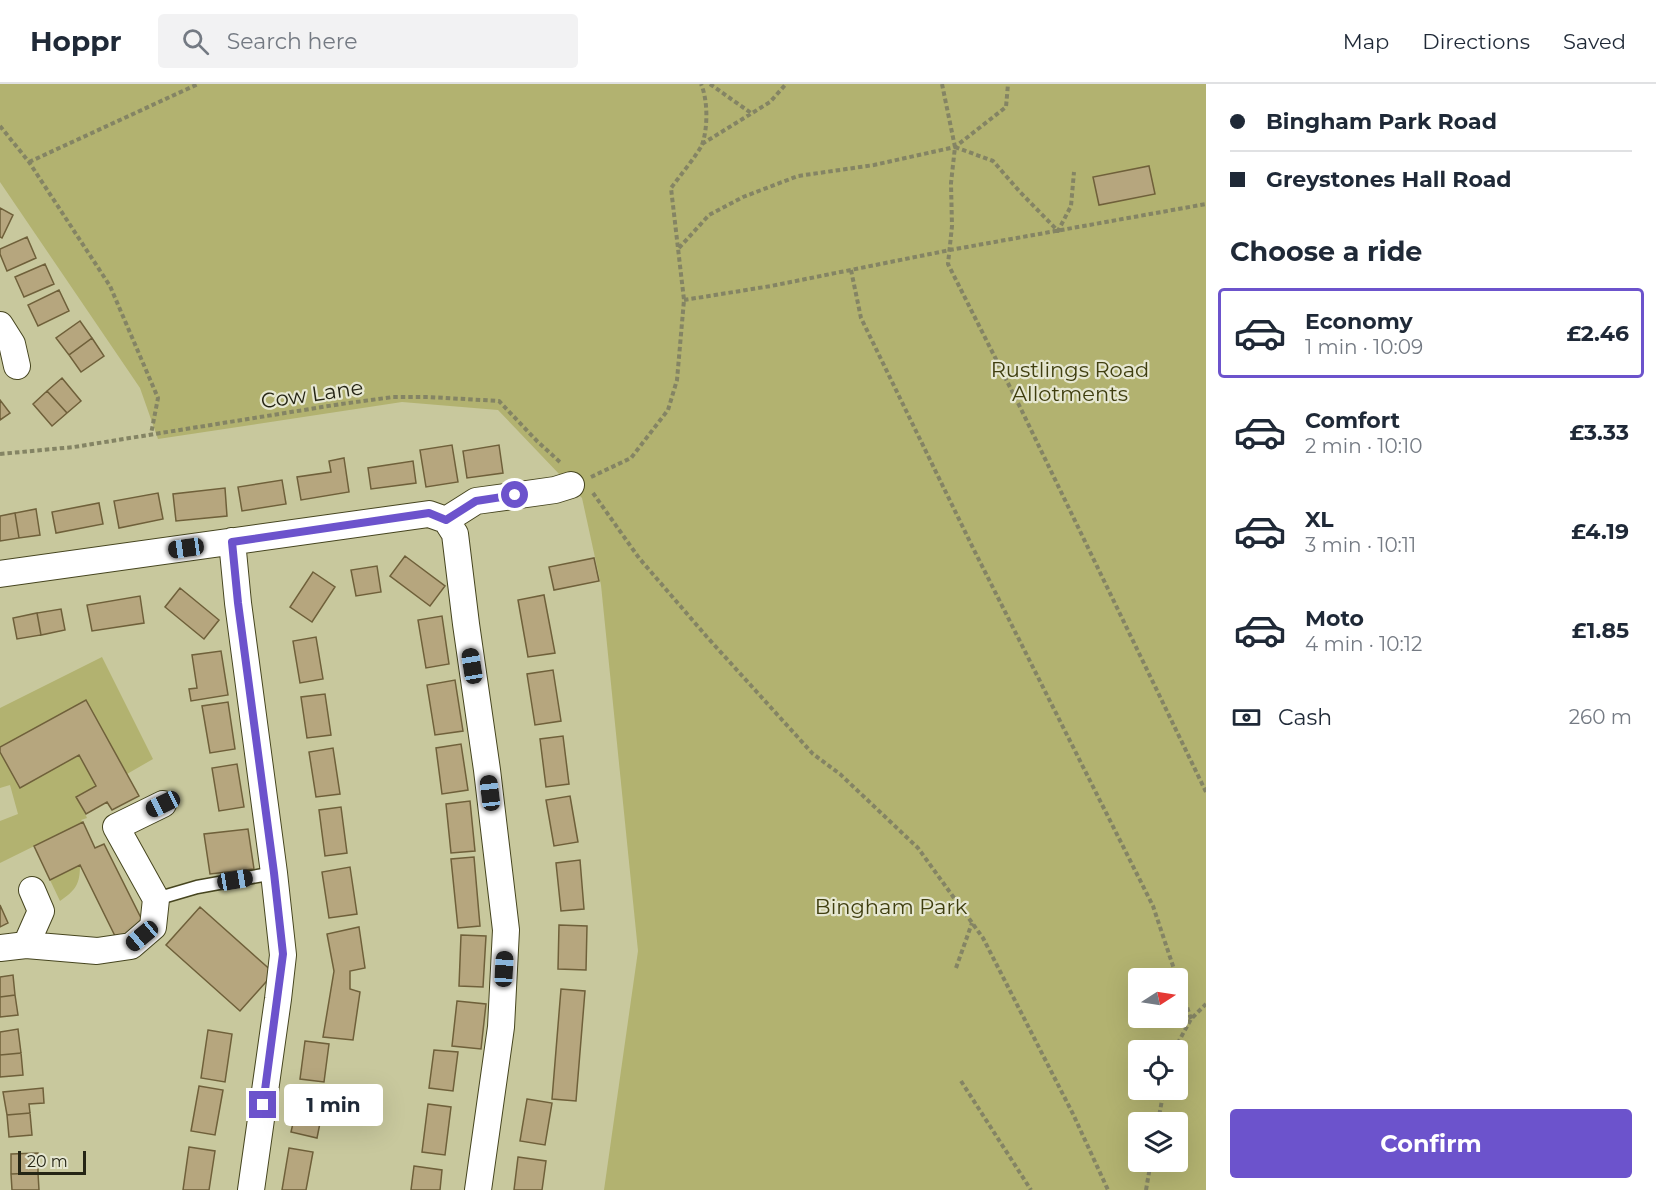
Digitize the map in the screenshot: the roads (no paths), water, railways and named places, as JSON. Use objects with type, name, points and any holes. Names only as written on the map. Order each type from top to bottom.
[{"type":"street","points":[[0,325],[12,344],[17,366]]},
{"type":"street","points":[[446,520],[476,501],[555,490],[574,478]]},
{"type":"street","points":[[0,574],[429,513],[446,520],[455,534],[506,930],[501,1027],[478,1190]]},
{"type":"street","points":[[232,542],[283,954],[251,1190]]},
{"type":"street","points":[[0,948],[26,945],[97,951],[131,946],[153,927],[156,898],[116,827],[163,804]]},
{"type":"street","points":[[26,945],[41,911],[32,890]]},
{"type":"lane","points":[[156,898],[197,887],[274,873]]},
{"type":"park label","name":"Rustlings Road Allotments","points":[[1070,381]]},
{"type":"park label","name":"Bingham Park","points":[[891,906]]}]
